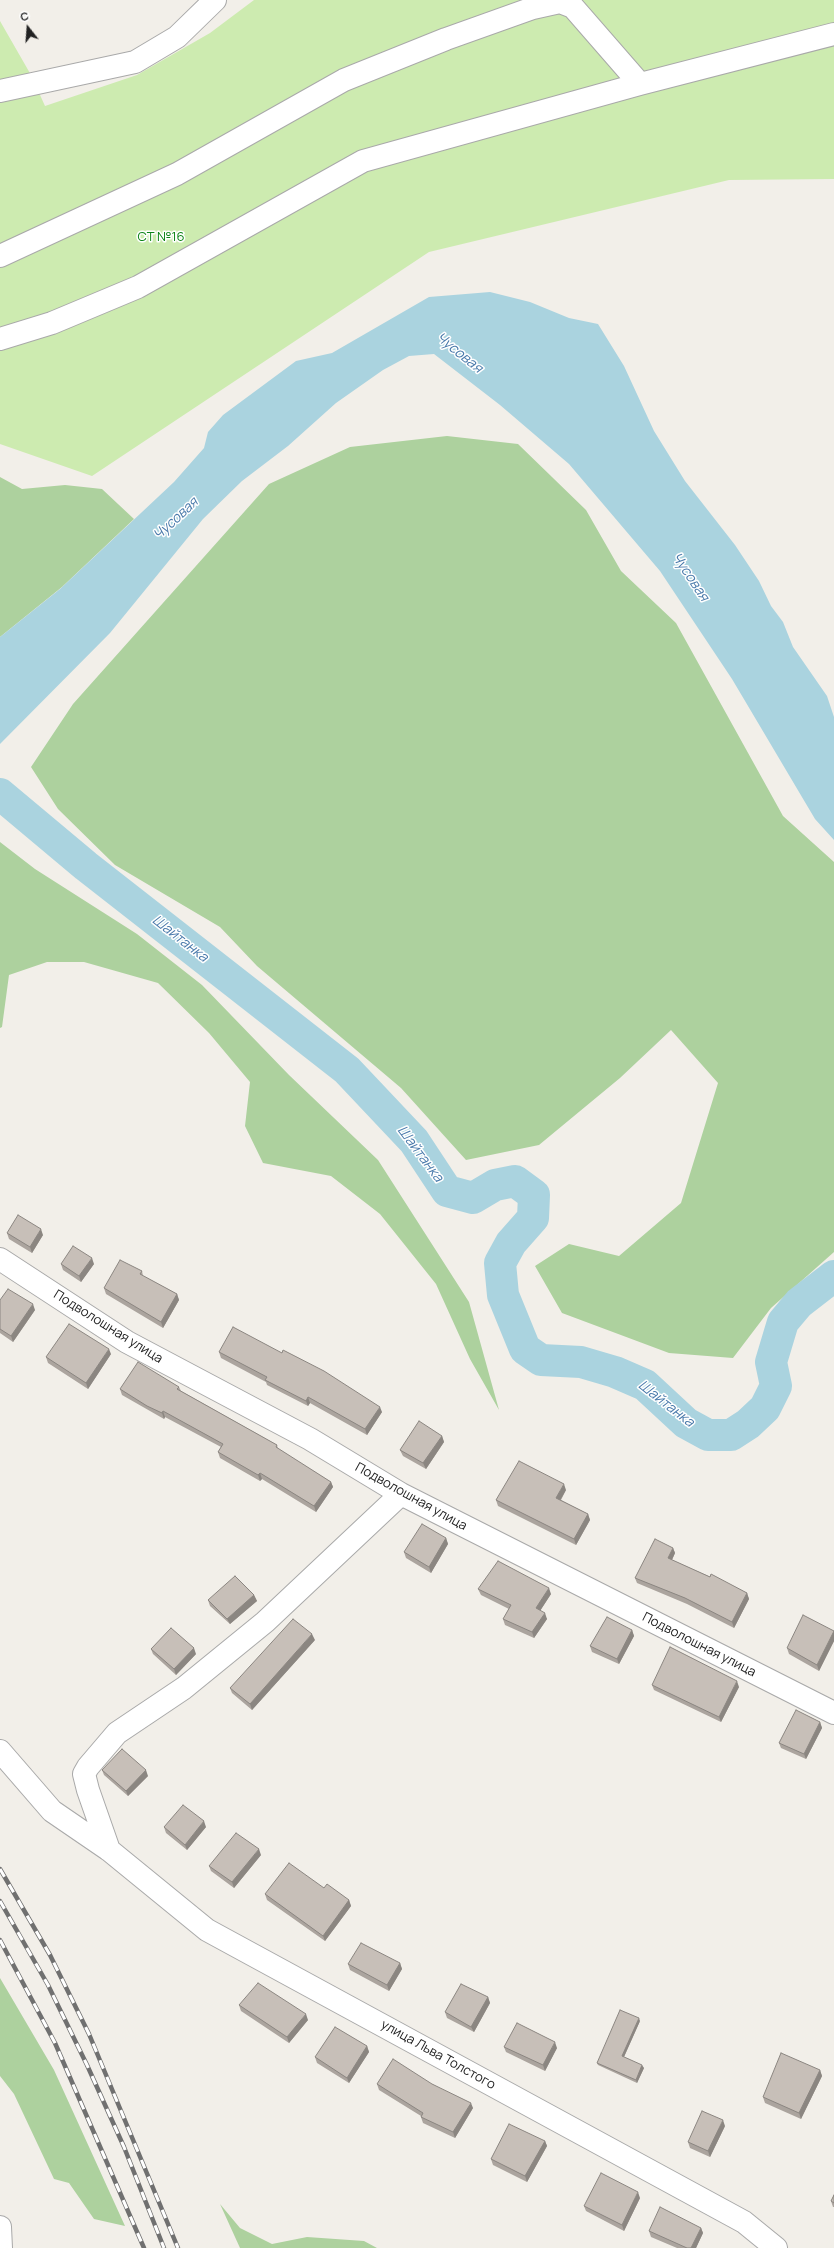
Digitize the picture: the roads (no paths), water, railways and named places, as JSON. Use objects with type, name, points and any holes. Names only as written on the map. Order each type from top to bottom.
[{"type":"street","points":[[0,91],[135,62],[177,37],[215,0]]},
{"type":"street","points":[[0,256],[177,174],[344,80],[446,39],[533,8],[560,2],[573,7],[640,84]]},
{"type":"street","points":[[0,339],[52,323],[138,286],[363,161],[640,84],[834,34]]},
{"type":"street","name":"Подволошная улица","points":[[0,1259],[127,1342],[310,1439],[401,1494],[834,1713]]},
{"type":"street","points":[[108,1850],[84,1774],[88,1767],[117,1733],[184,1688],[265,1622],[401,1494]]},
{"type":"street","name":"улица Льва Толстого","points":[[0,1751],[52,1811],[108,1850],[206,1930],[744,2222],[776,2248]]},
{"type":"street","points":[[0,2227],[1,2248]]},
{"type":"water","name":"Чусовая","points":[[490,292],[530,302],[569,318],[598,324],[624,366],[654,431],[685,481],[735,545],[759,581],[771,606],[783,622],[793,647],[827,696],[834,717],[834,840],[815,819],[732,679],[660,571],[569,464],[500,405],[434,354],[409,356],[383,370],[336,403],[288,446],[242,481],[203,519],[110,633],[0,744],[0,637],[60,589],[174,482],[204,448],[208,432],[223,415],[296,361],[332,353],[429,297]]},
{"type":"waterway","name":"Шайтанка","points":[[0,794],[86,866],[347,1070],[414,1141],[447,1191],[473,1198],[495,1185],[515,1181],[534,1195],[533,1218],[511,1243],[500,1263],[503,1295],[525,1349],[541,1360],[581,1362],[615,1372],[645,1385],[686,1423],[708,1435],[731,1435],[748,1424],[765,1408],[776,1386],[771,1362],[783,1322],[799,1303],[834,1276]]},
{"type":"railway","points":[[0,1869],[50,1955],[89,2034],[178,2248]]},
{"type":"railway","points":[[0,1901],[48,1985],[87,2065],[124,2147],[164,2248]]},
{"type":"railway","points":[[0,1940],[55,2043],[144,2248]]},
{"type":"park label","name":"СТ №16","points":[[161,237]]}]
